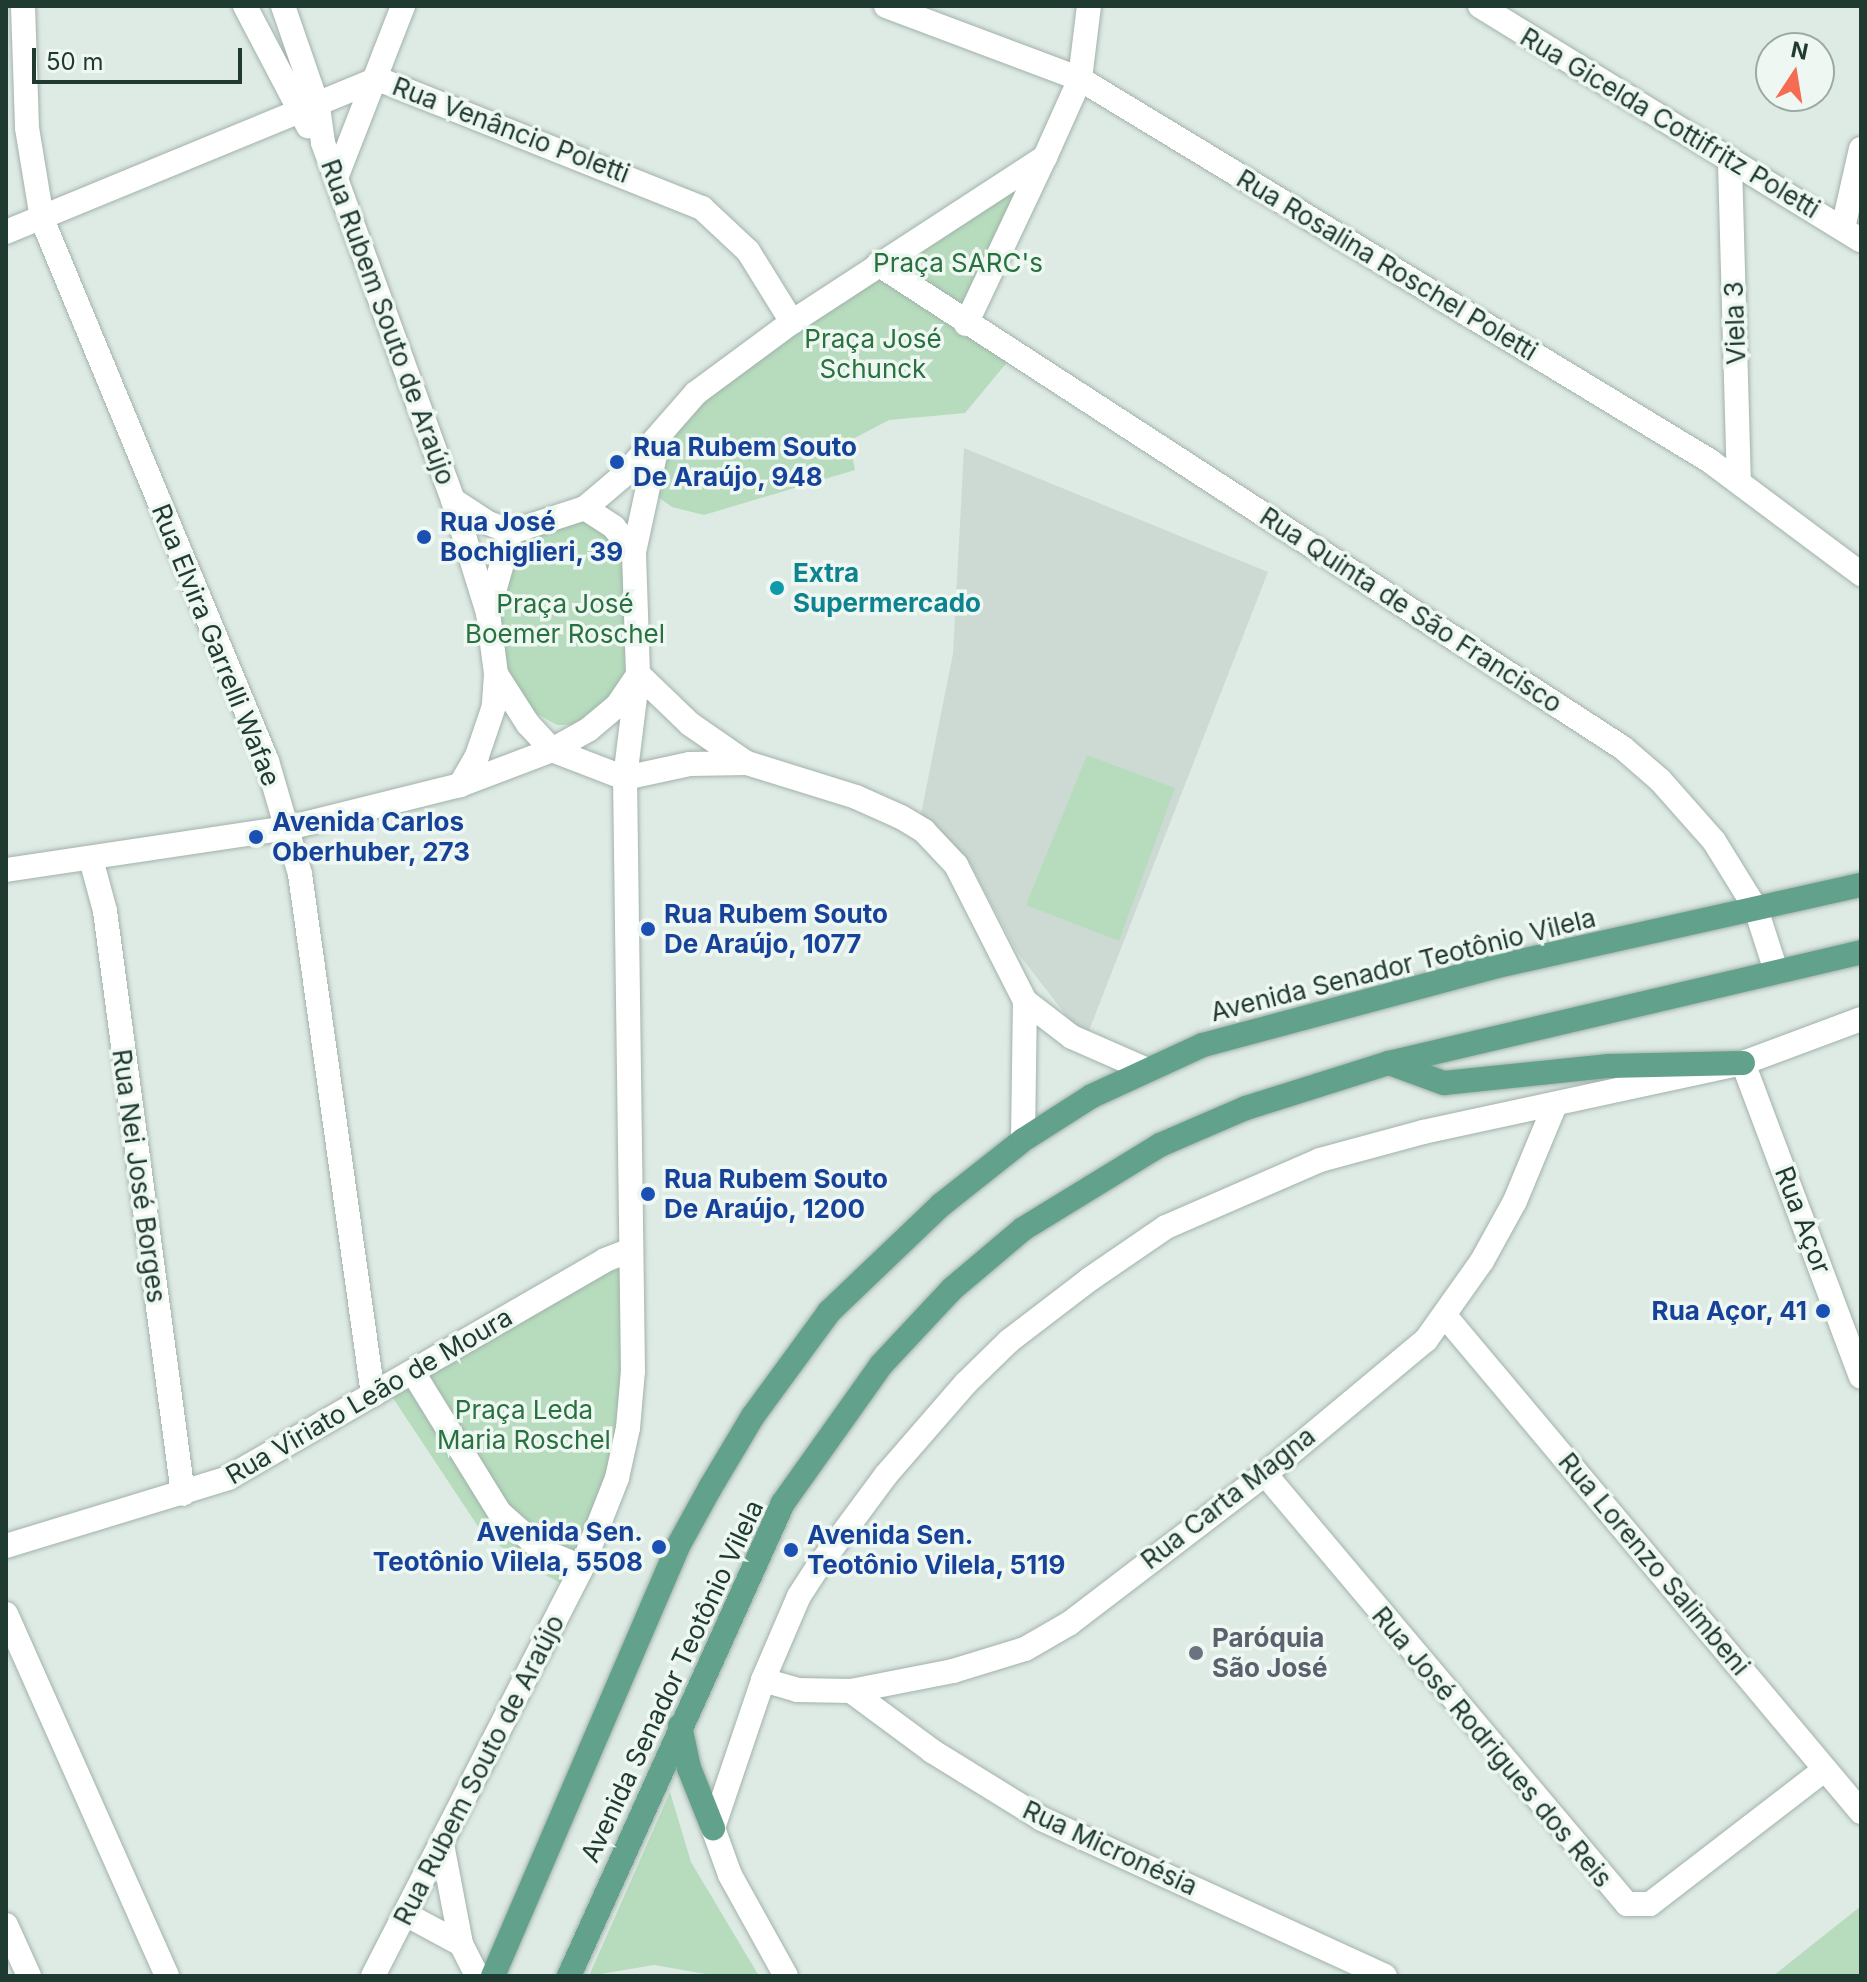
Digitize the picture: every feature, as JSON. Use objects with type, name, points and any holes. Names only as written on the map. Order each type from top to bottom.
[{"type":"main road","name":"Avenida Senador Teotônio Vilela","points":[[493,1976],[528,1901],[677,1548],[753,1416],[829,1312],[873,1265],[1023,1140],[1147,1070],[1203,1045],[1313,1013],[1861,885]]},
{"type":"main road","name":"Avenida Senador Teotônio Vilela","points":[[569,1976],[783,1503],[881,1365],[952,1289],[1023,1229],[1160,1145],[1246,1108],[1389,1063],[1861,952]]},
{"type":"main road","points":[[1389,1063],[1444,1083],[1609,1066],[1743,1063]]},
{"type":"main road","points":[[680,1726],[689,1768],[713,1828]]},
{"type":"street","name":"Rua Elvira Garrelli Wafae","points":[[23,6],[27,128],[42,219],[267,761],[288,828],[315,963],[373,1395]]},
{"type":"street","points":[[245,6],[308,111]]},
{"type":"street","points":[[283,6],[308,111]]},
{"type":"street","points":[[336,178],[378,79],[403,6]]},
{"type":"street","name":"Rua Rosalina Roschel Poletti","points":[[886,6],[1080,79],[1739,481],[1861,574]]},
{"type":"street","points":[[966,324],[1080,79],[1089,6]]},
{"type":"street","name":"Rua Gicelda Cottifritz Poletti","points":[[1480,6],[1730,164],[1852,234]]},
{"type":"street","name":"Rua Venâncio Poletti","points":[[6,232],[308,111],[378,79],[702,208],[748,251],[792,322]]},
{"type":"street","name":"Rua Rubem Souto de Araújo","points":[[308,111],[323,143],[453,500],[488,613]]},
{"type":"street","points":[[1852,234],[1861,149]]},
{"type":"street","name":"Rua Rubem Souto de Araújo","points":[[373,1976],[407,1915],[582,1567],[617,1478],[628,1428],[633,1371],[625,778],[638,674],[634,552],[659,435],[696,393],[792,322],[1045,157]]},
{"type":"street","name":"Viela 3","points":[[1730,164],[1739,481]]},
{"type":"street","name":"Rua Quinta de São Francisco","points":[[878,264],[1623,748],[1689,811],[1756,909],[1776,971]]},
{"type":"street","points":[[453,500],[511,532],[585,508],[607,493],[659,435]]},
{"type":"street","points":[[585,508],[614,527],[634,552]]},
{"type":"street","points":[[460,785],[485,739],[496,674],[488,613],[511,532]]},
{"type":"street","points":[[496,674],[528,724],[552,750],[625,778],[690,764],[747,763]]},
{"type":"street","points":[[6,870],[288,828],[460,785],[552,750],[605,717],[638,674],[690,724],[747,763],[856,797],[924,831],[956,865],[1025,1001],[1072,1037],[1147,1070]]},
{"type":"street","name":"Rua Nei José Borges","points":[[91,859],[105,911],[183,1494]]},
{"type":"street","points":[[1023,1140],[1025,1001]]},
{"type":"street","points":[[786,1976],[730,1875],[713,1828],[763,1680],[799,1596],[886,1475],[1009,1341],[1090,1279],[1166,1227],[1290,1170],[1371,1145],[1743,1063],[1861,1019]]},
{"type":"street","name":"Rua Açor","points":[[1743,1063],[1850,1312],[1861,1377]]},
{"type":"street","name":"Rua Carta Magna","points":[[763,1680],[797,1690],[851,1691],[953,1671],[1046,1640],[1265,1474],[1426,1340],[1446,1317],[1515,1201],[1555,1105]]},
{"type":"street","name":"Rua Viriato Leão de Moura","points":[[6,1546],[183,1494],[245,1470],[605,1260],[629,1251]]},
{"type":"street","name":"Rua Lorenzo Salimbeni","points":[[1446,1317],[1861,1812]]},
{"type":"street","points":[[414,1374],[500,1513],[543,1551],[582,1567]]},
{"type":"street","name":"Rua José Rodrigues dos Reis","points":[[1265,1474],[1627,1904],[1650,1904],[1824,1770]]},
{"type":"street","points":[[6,1614],[167,1976]]},
{"type":"street","name":"Rua Micronésia","points":[[851,1691],[932,1751],[1030,1812],[1385,1976]]},
{"type":"street","points":[[442,1844],[461,1944],[477,1976]]},
{"type":"street","points":[[407,1915],[461,1944]]},
{"type":"street","points":[[6,1925],[29,1976]]},
{"type":"shaded area","points":[[964,448],[1268,572],[1088,1033],[1073,1024],[1017,952],[969,861],[921,814],[953,654]]},
{"type":"green space","name":"Praça SARC's","points":[[1037,165],[976,328],[886,262]]},
{"type":"green space","name":"Praça José Schunck","points":[[880,269],[1009,360],[965,413],[889,420],[849,441],[855,470],[704,515],[672,507],[651,492],[674,422]]},
{"type":"green space","name":"Praça José Boemer Roschel","points":[[582,517],[622,538],[627,692],[576,725],[557,725],[530,710],[513,686],[493,621],[521,532]]},
{"type":"green space","points":[[1087,755],[1175,788],[1119,941],[1026,905]]},
{"type":"green space","name":"Praça Leda Maria Roschel","points":[[620,1269],[620,1425],[605,1498],[562,1584],[514,1558],[479,1528],[391,1395],[591,1275]]},
{"type":"green space","points":[[670,1792],[691,1862],[759,1976],[717,1976],[654,1965],[589,1976]]},
{"type":"green space","points":[[1861,1906],[1861,1976],[1773,1976]]},
{"type":"place","name":"Rua Rubem Souto De Araújo, 948","points":[[617,462]]},
{"type":"place","name":"Rua José Bochiglieri, 39","points":[[424,537]]},
{"type":"place","name":"Extra Supermercado","points":[[777,588]]},
{"type":"place","name":"Avenida Carlos Oberhuber, 273","points":[[256,837]]},
{"type":"place","name":"Rua Rubem Souto De Araújo, 1077","points":[[648,929]]},
{"type":"place","name":"Rua Rubem Souto De Araújo, 1200","points":[[648,1194]]},
{"type":"place","name":"Rua Açor, 41","points":[[1823,1311]]},
{"type":"place","name":"Avenida Sen. Teotônio Vilela, 5508","points":[[659,1547]]},
{"type":"place","name":"Avenida Sen. Teotônio Vilela, 5119","points":[[791,1550]]},
{"type":"place","name":"Paróquia São José","points":[[1196,1653]]}]
